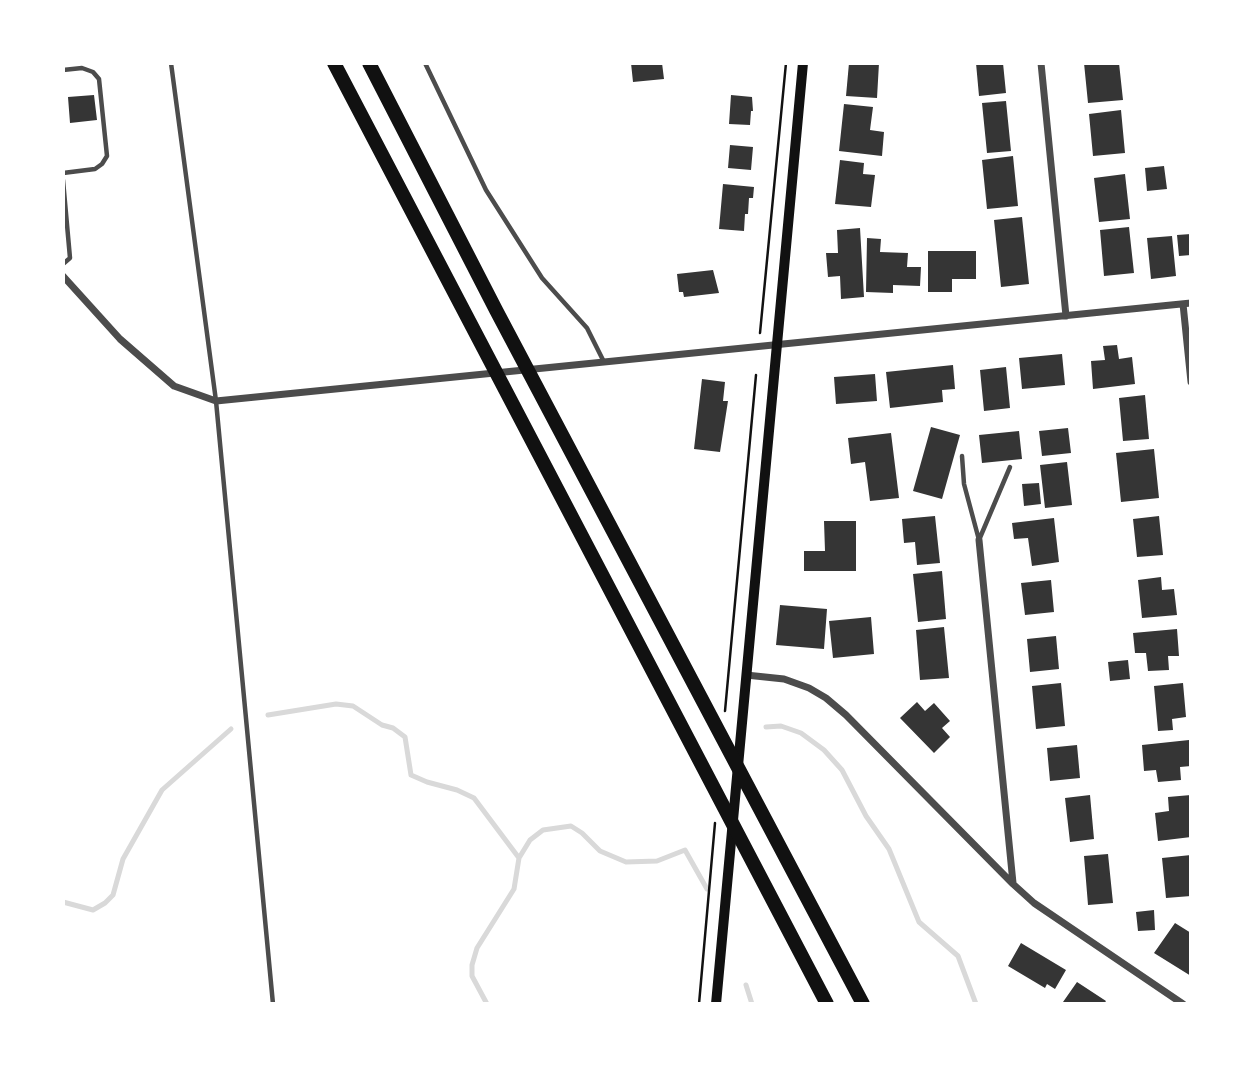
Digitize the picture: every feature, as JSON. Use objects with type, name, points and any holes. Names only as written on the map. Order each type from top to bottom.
[{"type":"highway","points":[[334,63],[827,1004]]},
{"type":"highway","points":[[369,63],[496,310],[863,1004]]},
{"type":"main road","points":[[716,1004],[803,63]]},
{"type":"street","points":[[1041,63],[1066,316]]},
{"type":"street","points":[[63,276],[120,339],[174,386],[216,401],[1187,303],[1191,382]]},
{"type":"street","points":[[979,540],[1013,884]]},
{"type":"street","points":[[746,675],[784,679],[809,688],[826,698],[1034,903],[1183,1004]]},
{"type":"lane","points":[[171,63],[216,401],[273,1004]]},
{"type":"lane","points":[[425,63],[486,190],[542,278],[587,328],[604,363]]},
{"type":"lane","points":[[63,70],[82,68],[93,72],[99,79],[107,156],[95,169],[63,173]]},
{"type":"lane","points":[[63,180],[70,258],[63,264]]},
{"type":"lane","points":[[961,456],[964,484],[979,540]]},
{"type":"lane","points":[[979,540],[1010,467]]},
{"type":"path","points":[[760,334],[786,63]]},
{"type":"path","points":[[725,712],[756,374]]},
{"type":"path","points":[[699,1004],[715,823]]},
{"type":"building","points":[[631,63],[662,63],[664,79],[633,82]]},
{"type":"building","points":[[849,63],[879,63],[877,98],[846,96]]},
{"type":"building","points":[[976,63],[1003,63],[1006,93],[979,96]]},
{"type":"building","points":[[1084,63],[1119,63],[1123,100],[1088,103]]},
{"type":"building","points":[[94,95],[97,120],[70,123],[68,97]]},
{"type":"building","points":[[731,95],[752,97],[750,125],[729,124]]},
{"type":"building","points":[[1006,101],[1011,151],[987,153],[982,103]]},
{"type":"building","points":[[844,104],[873,107],[870,130],[884,132],[882,156],[839,151]]},
{"type":"building","points":[[1121,110],[1125,153],[1093,156],[1089,114]]},
{"type":"building","points":[[730,145],[753,147],[751,170],[728,168]]},
{"type":"building","points":[[1013,156],[1018,206],[987,209],[982,160]]},
{"type":"building","points":[[840,160],[864,163],[863,174],[875,175],[871,207],[835,204]]},
{"type":"building","points":[[1164,166],[1167,189],[1147,191],[1145,168]]},
{"type":"building","points":[[1125,174],[1130,219],[1099,222],[1094,178]]},
{"type":"building","points":[[723,184],[754,187],[753,198],[749,198],[748,214],[745,214],[744,231],[719,229]]},
{"type":"building","points":[[1022,217],[1029,284],[1001,287],[994,220]]},
{"type":"building","points":[[1129,227],[1134,273],[1104,276],[1100,230]]},
{"type":"building","points":[[860,228],[864,297],[841,299],[840,276],[828,277],[826,253],[838,253],[837,230]]},
{"type":"building","points":[[1191,234],[1191,255],[1179,256],[1177,235]]},
{"type":"building","points":[[1172,236],[1176,276],[1151,279],[1147,238]]},
{"type":"building","points":[[867,238],[881,239],[880,252],[908,253],[907,267],[921,267],[920,286],[893,285],[893,293],[866,292]]},
{"type":"building","points":[[928,251],[976,251],[976,279],[952,279],[952,292],[928,292]]},
{"type":"building","points":[[713,270],[719,293],[684,297],[683,292],[679,292],[677,274]]},
{"type":"building","points":[[1117,345],[1119,359],[1132,357],[1135,384],[1093,389],[1091,361],[1105,360],[1103,346]]},
{"type":"building","points":[[1062,354],[1065,385],[1022,389],[1019,358]]},
{"type":"building","points":[[953,365],[955,389],[942,390],[943,402],[890,408],[886,372]]},
{"type":"building","points":[[1006,367],[1010,408],[984,411],[980,370]]},
{"type":"building","points":[[875,374],[877,401],[836,404],[834,377]]},
{"type":"building","points":[[702,379],[725,382],[723,401],[728,401],[720,452],[694,449]]},
{"type":"building","points":[[1145,395],[1149,439],[1123,441],[1119,398]]},
{"type":"building","points":[[931,427],[960,435],[942,499],[913,491]]},
{"type":"building","points":[[1068,428],[1071,453],[1042,456],[1039,431]]},
{"type":"building","points":[[1019,431],[1022,459],[982,463],[979,435]]},
{"type":"building","points":[[891,433],[899,498],[870,501],[865,462],[851,464],[848,438]]},
{"type":"building","points":[[1154,449],[1159,498],[1121,502],[1116,453]]},
{"type":"building","points":[[1067,462],[1072,505],[1045,508],[1040,465]]},
{"type":"building","points":[[1039,483],[1041,504],[1024,506],[1022,484]]},
{"type":"building","points":[[935,516],[940,563],[917,565],[915,542],[904,543],[902,519]]},
{"type":"building","points":[[1159,516],[1163,555],[1137,557],[1133,519]]},
{"type":"building","points":[[1054,518],[1059,562],[1032,566],[1028,538],[1014,539],[1012,523]]},
{"type":"building","points":[[824,521],[856,521],[856,571],[804,571],[804,551],[825,551]]},
{"type":"building","points":[[942,571],[946,619],[918,622],[913,574]]},
{"type":"building","points":[[1161,577],[1162,590],[1174,589],[1177,615],[1142,618],[1138,580]]},
{"type":"building","points":[[1051,580],[1054,612],[1025,615],[1021,583]]},
{"type":"building","points":[[780,605],[827,609],[824,649],[776,645]]},
{"type":"building","points":[[871,617],[874,654],[833,658],[829,621]]},
{"type":"building","points":[[944,627],[949,678],[920,680],[916,630]]},
{"type":"building","points":[[1177,629],[1179,656],[1168,656],[1169,670],[1148,671],[1146,653],[1135,653],[1133,633]]},
{"type":"building","points":[[1056,636],[1059,669],[1030,672],[1027,639]]},
{"type":"building","points":[[1128,660],[1130,679],[1110,681],[1108,662]]},
{"type":"building","points":[[1061,683],[1065,726],[1036,729],[1032,686]]},
{"type":"building","points":[[1183,683],[1186,717],[1172,719],[1173,730],[1158,731],[1154,686]]},
{"type":"building","points":[[917,702],[925,711],[934,703],[950,721],[942,728],[950,737],[934,753],[900,718]]},
{"type":"building","points":[[1189,740],[1191,766],[1180,767],[1181,780],[1158,782],[1156,770],[1144,771],[1142,745]]},
{"type":"building","points":[[1077,745],[1080,778],[1050,781],[1047,748]]},
{"type":"building","points":[[1090,795],[1094,839],[1070,842],[1065,798]]},
{"type":"building","points":[[1191,795],[1191,837],[1158,841],[1155,813],[1169,811],[1168,797]]},
{"type":"building","points":[[1108,854],[1113,903],[1088,905],[1084,856]]},
{"type":"building","points":[[1191,855],[1191,896],[1166,898],[1162,858]]},
{"type":"building","points":[[1154,910],[1155,930],[1138,931],[1136,912]]},
{"type":"building","points":[[1175,923],[1191,933],[1191,976],[1154,953]]},
{"type":"building","points":[[1021,943],[1066,970],[1055,989],[1047,984],[1045,988],[1008,966]]},
{"type":"building","points":[[1077,982],[1106,1001],[1104,1004],[1063,1002]]},
{"type":"waterway","points":[[268,715],[336,704],[353,706],[382,725],[393,728],[405,737],[411,775],[474,798],[519,858],[530,840],[543,830],[571,826],[600,851],[626,862],[657,861],[685,850],[707,889]]},
{"type":"waterway","points":[[766,727],[781,726],[801,733],[824,750],[842,770],[866,816],[889,849],[919,922],[958,956],[976,1004]]},
{"type":"waterway","points":[[63,902],[93,910],[113,895],[123,859],[162,790],[231,729]]},
{"type":"waterway","points":[[487,1004],[472,976],[472,965],[477,948],[514,889],[519,858]]},
{"type":"waterway","points":[[746,985],[752,1004]]}]
